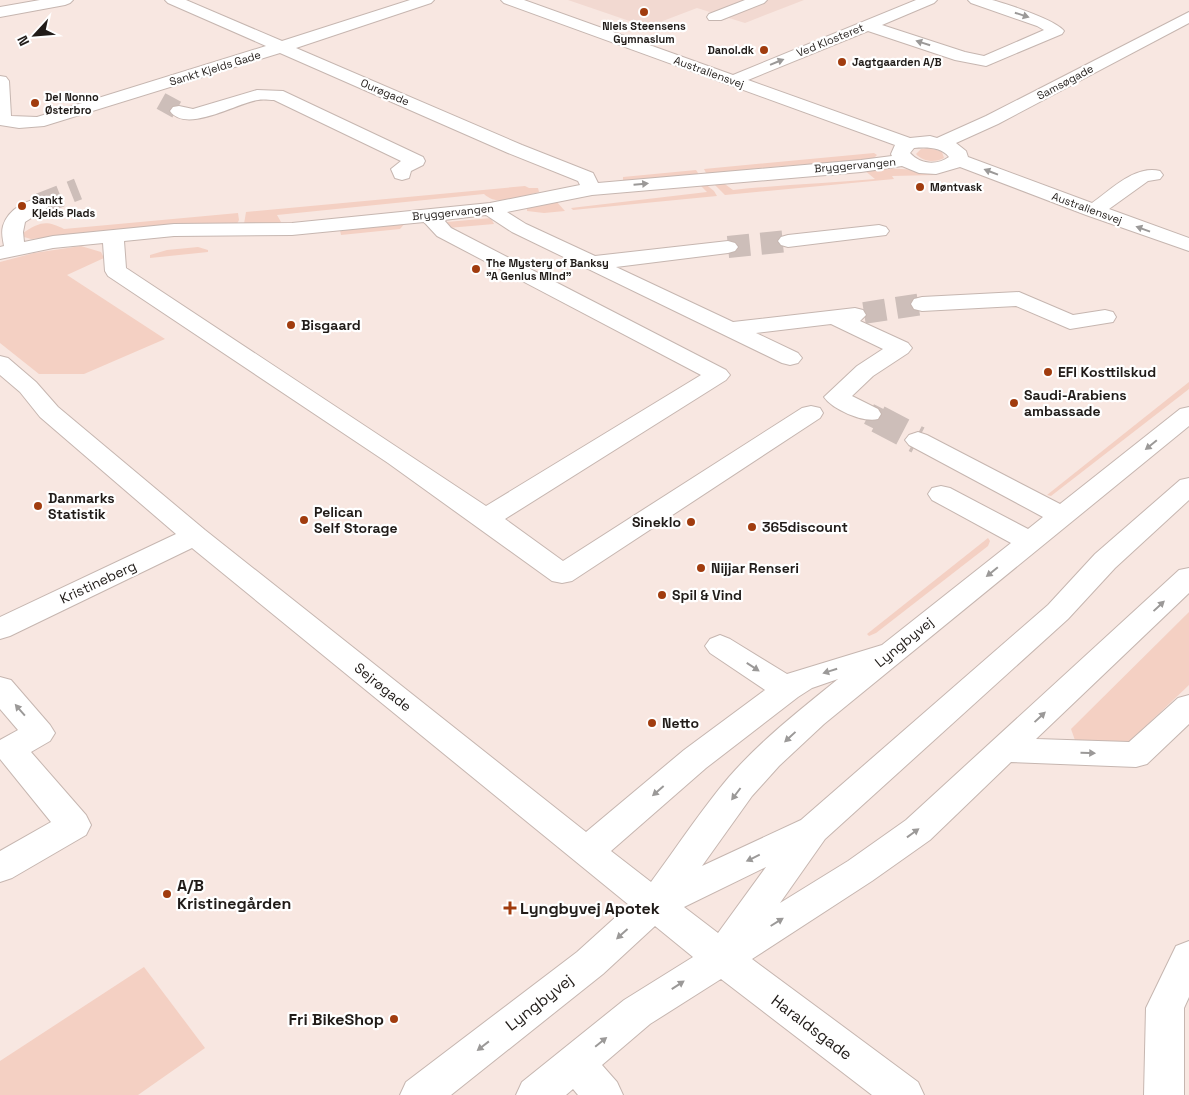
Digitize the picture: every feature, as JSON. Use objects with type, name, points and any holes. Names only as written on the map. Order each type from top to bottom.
[{"type":"street","points":[[0,12],[65,0]]},
{"type":"street","name":"Ourøgade","points":[[173,0],[586,177],[592,189]]},
{"type":"street","name":"Sankt Kjelds Gade","points":[[0,81],[2,120],[19,123],[38,122],[426,0]]},
{"type":"street","name":"Australiensvej","points":[[509,0],[732,81],[907,152],[920,166],[944,167],[958,160],[1189,245]]},
{"type":"street","points":[[715,17],[759,0]]},
{"type":"street","name":"Ved Klosteret","points":[[732,81],[929,0]]},
{"type":"street","points":[[868,25],[961,56],[986,61],[1056,31],[1043,22],[976,0]]},
{"type":"street","name":"Samsøgade","points":[[940,144],[992,120],[1189,17]]},
{"type":"street","points":[[144,90],[161,101]]},
{"type":"street","points":[[180,111],[193,115],[257,95],[277,95],[416,161],[401,169],[402,174]]},
{"type":"street","points":[[907,152],[921,142],[940,144],[955,151],[959,156],[958,160]]},
{"type":"street","name":"Bryggervangen","points":[[7,251],[113,236],[174,230],[292,229],[429,215],[490,208],[592,189],[861,166],[907,152]]},
{"type":"street","points":[[1093,211],[1143,176],[1152,175]]},
{"type":"street","points":[[7,251],[12,237],[13,226],[18,216],[40,204]]},
{"type":"street","points":[[490,208],[519,228],[790,358]]},
{"type":"street","points":[[429,215],[444,232],[718,374],[487,518]]},
{"type":"street","points":[[788,241],[879,232]]},
{"type":"street","points":[[113,236],[116,271],[355,428],[487,518],[562,574],[811,413]]},
{"type":"street","points":[[592,263],[728,247]]},
{"type":"street","points":[[922,304],[1019,299],[1070,322],[1105,318]]},
{"type":"street","points":[[730,329],[836,318],[864,313]]},
{"type":"street","points":[[836,318],[900,348],[865,371],[836,396],[869,414]]},
{"type":"street","name":"Sejrøgade","points":[[0,363],[28,387],[49,412],[195,536],[586,852],[721,958]]},
{"type":"street","name":"Sejrøgade","points":[[0,382],[13,393],[49,412]]},
{"type":"street","name":"Lyngbyvej","points":[[420,1095],[590,962],[654,905],[740,787],[768,757],[813,716],[1189,414]]},
{"type":"street","points":[[918,440],[1061,516]]},
{"type":"street","name":"Lyngbyvej","points":[[721,958],[813,829],[1058,612],[1105,561],[1189,486]]},
{"type":"street","points":[[940,494],[1030,542]]},
{"type":"street","name":"Kristineberg","points":[[0,629],[195,536]]},
{"type":"street","name":"Lyngbyvej","points":[[536,1095],[637,1012],[860,871],[918,830],[1189,577]]},
{"type":"street","points":[[720,646],[787,689]]},
{"type":"street","points":[[586,852],[695,759],[787,689],[801,680],[894,651]]},
{"type":"street","points":[[0,688],[39,733],[10,749],[74,825],[0,868]]},
{"type":"street","points":[[1004,750],[1136,755],[1189,706]]},
{"type":"street","name":"Lyngbyvej","points":[[654,905],[813,829]]},
{"type":"street","name":"Haraldsgade","points":[[721,958],[904,1095]]},
{"type":"street","points":[[1164,1095],[1165,1008],[1189,958]]},
{"type":"street","points":[[575,1063],[603,1095]]},
{"type":"shaded area","name":"Niels Steensens Gymnasium","points":[[568,0],[804,0],[745,23],[697,8],[647,27]]},
{"type":"shaded area","points":[[930,148],[942,152],[944,158],[937,161],[929,161],[922,159],[916,154],[921,149]]},
{"type":"shaded area","points":[[874,153],[877,155],[873,159],[769,167],[707,175],[704,169]]},
{"type":"shaded area","points":[[884,168],[919,170],[936,175],[892,176],[894,179],[725,195],[714,184],[722,182],[733,190],[875,179],[864,170]]},
{"type":"shaded area","points":[[696,170],[700,176],[623,181],[623,177]]},
{"type":"shaded area","points":[[704,183],[717,196],[573,210],[571,208],[707,192],[699,184]]},
{"type":"shaded area","points":[[525,186],[538,188],[539,192],[503,201],[490,198],[484,194],[277,215],[281,222],[279,223],[244,224],[246,212]]},
{"type":"shaded area","points":[[555,200],[565,211],[544,213],[527,211],[527,207]]},
{"type":"shaded area","points":[[238,213],[239,220],[237,224],[194,223],[31,239],[24,237],[23,233],[43,223],[52,224],[64,229]]},
{"type":"shaded area","points":[[491,218],[494,224],[448,228],[447,222]]},
{"type":"shaded area","points":[[405,223],[400,229],[341,235],[340,230]]},
{"type":"shaded area","points":[[81,246],[101,252],[104,258],[67,275],[165,339],[84,374],[39,374],[0,343],[0,262],[34,253]]},
{"type":"shaded area","points":[[198,247],[208,250],[208,252],[150,258],[150,255],[167,250]]},
{"type":"shaded area","points":[[1189,382],[1189,389],[1051,496],[1047,495]]},
{"type":"shaded area","points":[[988,538],[990,541],[988,546],[876,633],[869,636],[867,634]]},
{"type":"shaded area","points":[[1189,612],[1189,685],[1129,742],[1076,743],[1071,729]]},
{"type":"shaded area","points":[[144,967],[205,1048],[138,1095],[0,1095],[0,1061]]},
{"type":"tunnel","points":[[161,101],[179,111]]},
{"type":"tunnel","points":[[40,204],[78,189]]},
{"type":"tunnel","points":[[728,247],[788,241]]},
{"type":"tunnel","points":[[864,313],[922,304]]},
{"type":"tunnel","points":[[869,414],[881,420]]},
{"type":"tunnel","points":[[878,419],[918,440]]},
{"type":"place","name":"Niels Steensens Gymnasium","points":[[644,12]]},
{"type":"place","name":"Danoi.dk","points":[[764,50]]},
{"type":"place","name":"Jagtgaarden A/B","points":[[842,62]]},
{"type":"place","name":"Del Nonno Østerbro","points":[[35,103]]},
{"type":"place","name":"Møntvask","points":[[920,187]]},
{"type":"place","name":"Sankt Kjelds Plads","points":[[22,206]]},
{"type":"place","name":"The Mystery of Banksy \"A Genius Mind\"","points":[[476,269]]},
{"type":"place","name":"Bisgaard","points":[[291,325]]},
{"type":"place","name":"EFI Kosttilskud","points":[[1048,372]]},
{"type":"place","name":"Saudi-Arabiens ambassade","points":[[1014,403]]},
{"type":"place","name":"Danmarks Statistik","points":[[38,506]]},
{"type":"place","name":"Pelican Self Storage","points":[[304,520]]},
{"type":"place","name":"Sineklo","points":[[691,522]]},
{"type":"place","name":"365discount","points":[[752,527]]},
{"type":"place","name":"Nijjar Renseri","points":[[701,568]]},
{"type":"place","name":"Spil & Vind","points":[[662,595]]},
{"type":"place","name":"Netto","points":[[652,723]]},
{"type":"place","name":"A/B Kristinegården","points":[[167,894]]},
{"type":"place","name":"Lyngbyvej Apotek","points":[[510,908]]},
{"type":"place","name":"Fri BikeShop","points":[[394,1019]]}]
